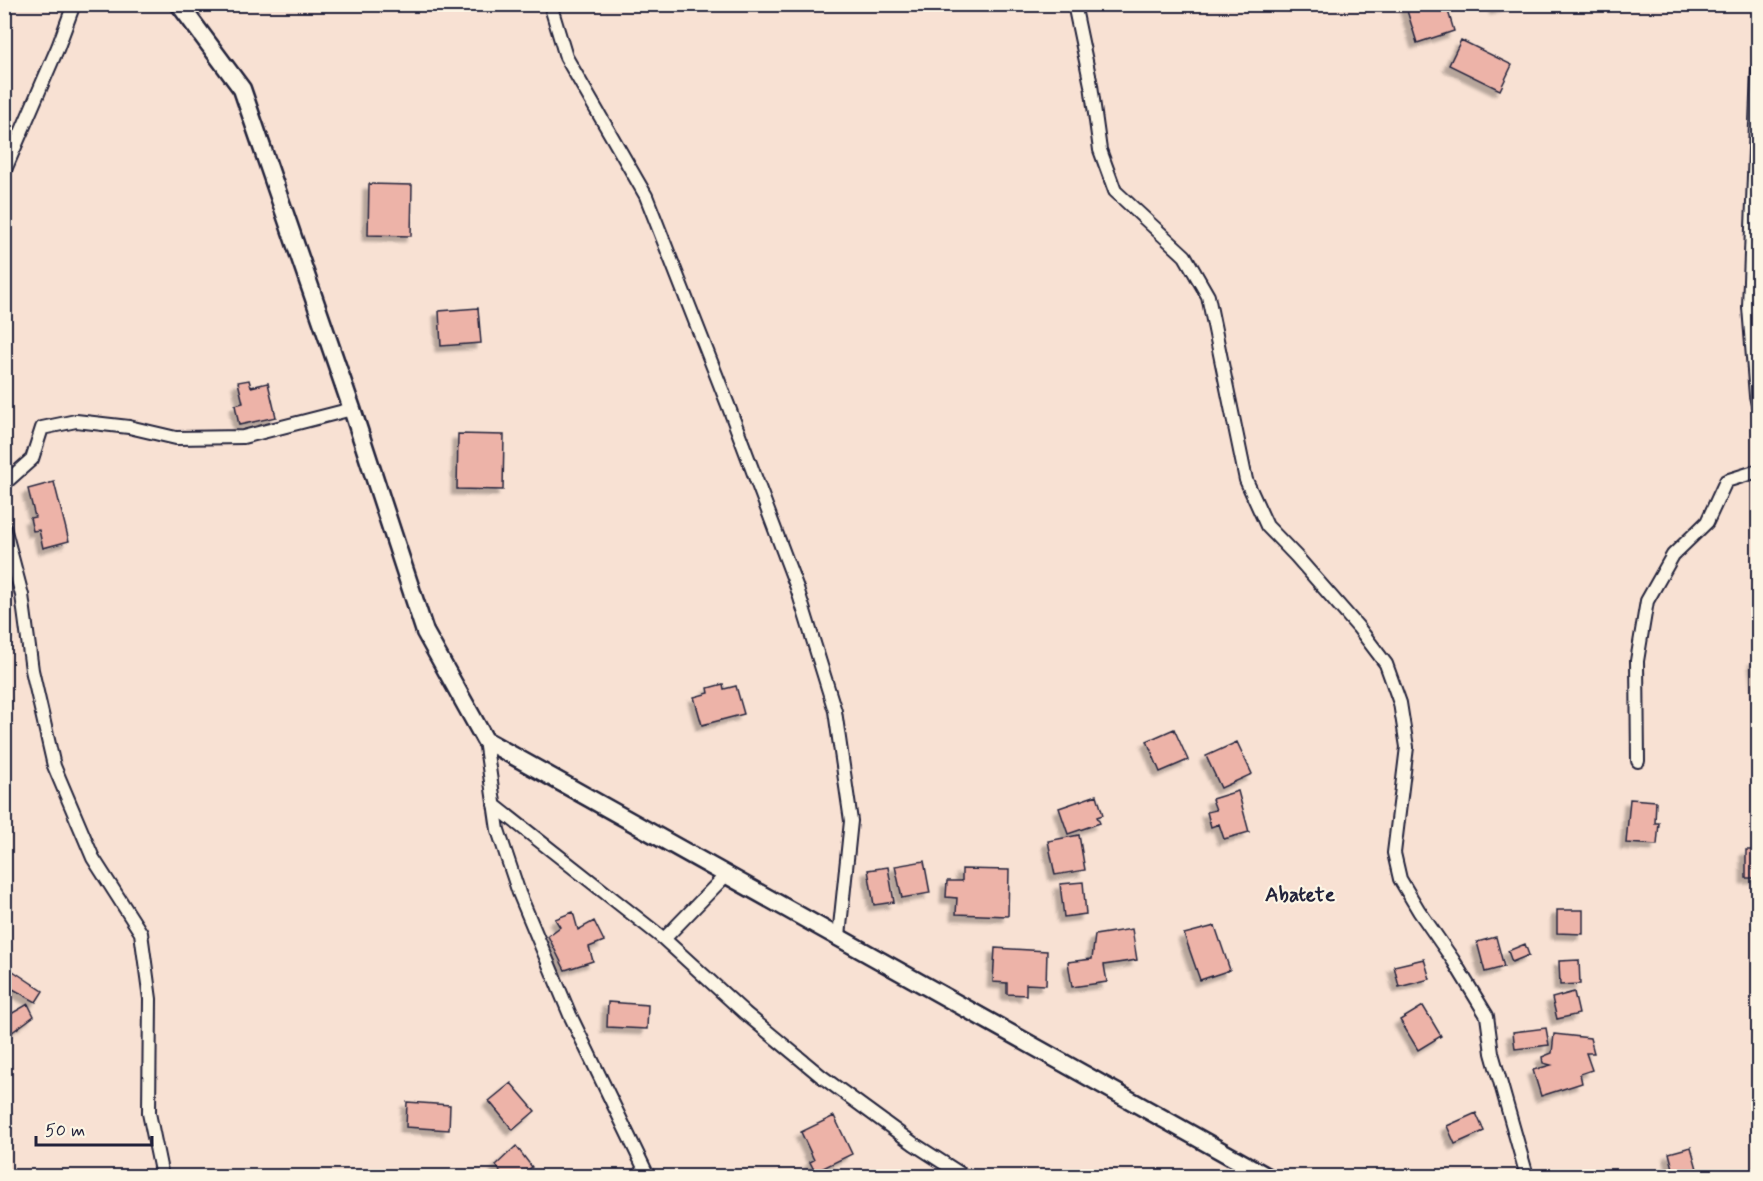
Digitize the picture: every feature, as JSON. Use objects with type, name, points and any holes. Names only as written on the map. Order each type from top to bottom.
[{"type":"main road","points":[[179,4],[242,89],[352,409],[425,632],[485,740],[1266,1176]]},
{"type":"street","points":[[4,172],[74,4]]},
{"type":"street","points":[[550,4],[566,57],[646,196],[728,405],[796,588],[834,711],[851,821],[839,936]]},
{"type":"street","points":[[1074,4],[1091,85],[1100,150],[1115,190],[1185,255],[1208,296],[1246,480],[1267,526],[1358,627],[1386,664],[1400,703],[1407,747],[1394,853],[1400,879],[1486,1016],[1491,1053],[1527,1176]]},
{"type":"street","points":[[1758,70],[1754,292],[1758,405]]},
{"type":"street","points":[[4,484],[32,459],[42,428],[76,421],[129,427],[176,438],[243,437],[352,409]]},
{"type":"street","points":[[1638,761],[1637,661],[1647,601],[1673,555],[1707,522],[1726,482],[1758,471]]},
{"type":"street","points":[[4,527],[22,595],[32,670],[54,765],[93,858],[141,933],[150,999],[149,1113],[162,1176]]},
{"type":"street","points":[[485,740],[498,830],[519,893],[570,1015],[648,1176]]},
{"type":"street","points":[[494,805],[664,939],[821,1076],[914,1144],[964,1176]]},
{"type":"street","points":[[664,939],[727,874]]},
{"type":"building","points":[[1405,4],[1446,4],[1454,31],[1417,43]]},
{"type":"building","points":[[1494,4],[1512,4],[1496,9]]},
{"type":"building","points":[[1461,40],[1512,65],[1500,90],[1449,65]]},
{"type":"building","points":[[369,184],[412,185],[411,236],[368,235]]},
{"type":"building","points":[[478,308],[481,343],[441,346],[439,311]]},
{"type":"building","points":[[249,380],[251,387],[268,383],[276,417],[239,425],[235,405],[243,403],[238,382]]},
{"type":"building","points":[[458,434],[504,435],[503,490],[457,489]]},
{"type":"building","points":[[54,482],[69,541],[43,548],[39,530],[33,531],[30,518],[35,517],[28,489]]},
{"type":"building","points":[[1758,659],[1758,690],[1754,660]]},
{"type":"building","points":[[723,684],[724,689],[736,686],[744,714],[702,725],[694,697],[709,693],[708,688]]},
{"type":"building","points":[[1174,729],[1188,760],[1160,772],[1147,741]]},
{"type":"building","points":[[1237,742],[1252,774],[1221,788],[1206,756]]},
{"type":"building","points":[[1238,791],[1249,832],[1224,839],[1219,824],[1211,827],[1207,812],[1216,810],[1212,799]]},
{"type":"building","points":[[1097,795],[1103,815],[1097,817],[1100,823],[1068,834],[1059,808]]},
{"type":"building","points":[[1630,799],[1656,801],[1655,823],[1659,823],[1657,845],[1626,843]]},
{"type":"building","points":[[1079,835],[1085,870],[1055,875],[1048,841]]},
{"type":"building","points":[[1746,850],[1758,850],[1758,878],[1746,878]]},
{"type":"building","points":[[924,861],[930,893],[902,898],[895,866]]},
{"type":"building","points":[[888,867],[894,902],[874,905],[868,870]]},
{"type":"building","points":[[962,869],[1009,870],[1008,916],[956,914],[957,898],[946,897],[947,881],[962,881]]},
{"type":"building","points":[[1083,882],[1086,914],[1064,917],[1060,884]]},
{"type":"building","points":[[1557,910],[1583,910],[1583,934],[1557,933]]},
{"type":"building","points":[[573,912],[578,930],[594,921],[604,941],[589,947],[593,961],[565,970],[548,936],[560,927],[555,919]]},
{"type":"building","points":[[1215,926],[1230,970],[1200,980],[1184,934]]},
{"type":"building","points":[[1132,929],[1137,960],[1104,965],[1107,982],[1072,987],[1068,962],[1092,959],[1095,935]]},
{"type":"building","points":[[1496,937],[1504,967],[1485,972],[1477,942]]},
{"type":"building","points":[[1525,944],[1529,955],[1512,962],[1508,951]]},
{"type":"building","points":[[995,948],[1047,951],[1046,985],[1026,984],[1026,995],[1007,994],[1007,983],[993,982]]},
{"type":"building","points":[[1424,959],[1430,979],[1399,987],[1394,966]]},
{"type":"building","points":[[1579,960],[1580,984],[1560,985],[1559,961]]},
{"type":"building","points":[[4,965],[43,991],[36,1002],[4,984]]},
{"type":"building","points":[[1574,992],[1579,1014],[1557,1019],[1552,998]]},
{"type":"building","points":[[608,1002],[648,1005],[647,1029],[607,1027]]},
{"type":"building","points":[[28,1004],[34,1016],[4,1038],[4,1018]]},
{"type":"building","points":[[1423,1006],[1441,1036],[1418,1050],[1400,1020]]},
{"type":"building","points":[[1546,1028],[1549,1045],[1515,1049],[1513,1032]]},
{"type":"building","points":[[1554,1034],[1590,1038],[1594,1053],[1586,1053],[1592,1070],[1580,1074],[1582,1083],[1541,1096],[1533,1070],[1551,1065],[1543,1063],[1542,1057],[1552,1053]]},
{"type":"building","points":[[511,1083],[535,1111],[513,1130],[489,1101]]},
{"type":"building","points":[[407,1102],[450,1105],[449,1130],[406,1127]]},
{"type":"building","points":[[1476,1113],[1484,1131],[1455,1144],[1447,1126]]},
{"type":"building","points":[[834,1116],[852,1154],[815,1172],[810,1162],[814,1160],[801,1132]]},
{"type":"building","points":[[516,1146],[532,1167],[519,1176],[503,1176],[496,1165]]},
{"type":"building","points":[[1691,1147],[1699,1176],[1675,1176],[1669,1153]]},
{"type":"district","name":"Abatete","points":[[1300,894]]}]
